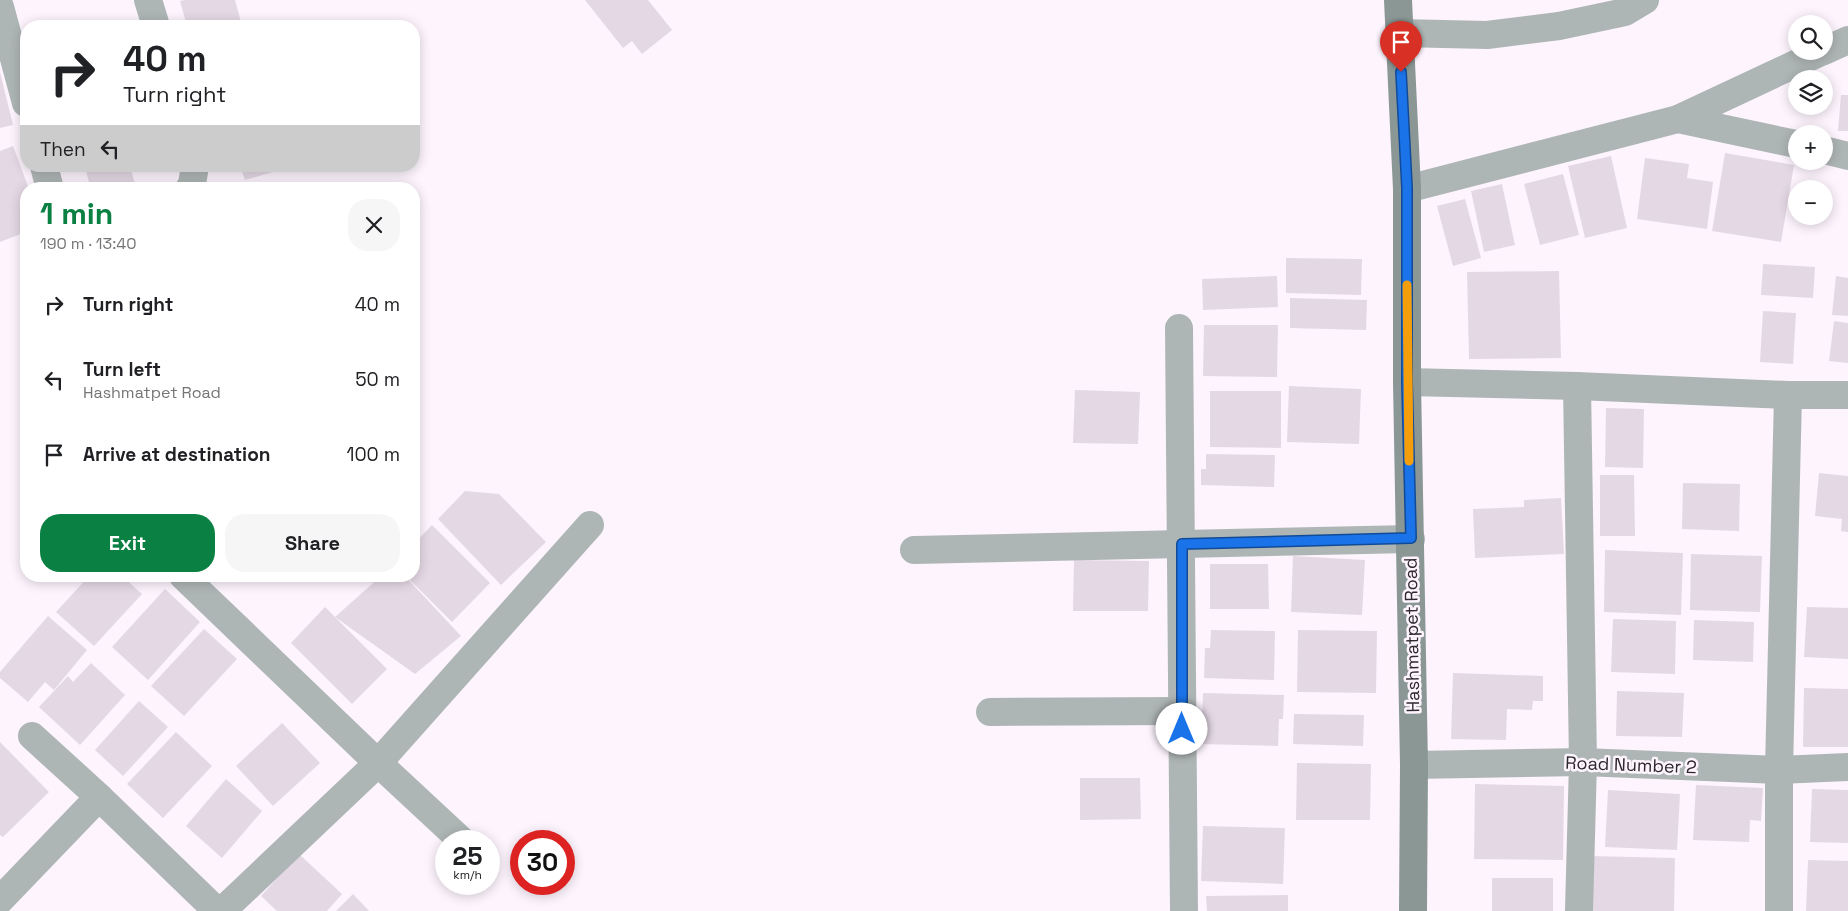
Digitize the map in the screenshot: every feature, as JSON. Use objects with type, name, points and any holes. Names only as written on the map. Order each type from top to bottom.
[{"type":"main road","name":"Hashmatpet Road","points":[[1398,0],[1407,188],[1407,382],[1414,765],[1413,911]]},
{"type":"street","points":[[148,0],[154,20]]},
{"type":"street","points":[[1399,33],[1487,35],[1559,26],[1625,12],[1645,0]]},
{"type":"street","points":[[0,7],[20,80]]},
{"type":"street","points":[[1833,47],[1848,40]]},
{"type":"street","points":[[1407,188],[1678,119],[1805,60]]},
{"type":"street","points":[[1678,119],[1788,142]]},
{"type":"street","points":[[1833,152],[1848,156]]},
{"type":"street","points":[[1179,328],[1184,911]]},
{"type":"street","points":[[1407,382],[1577,386],[1788,395],[1848,395]]},
{"type":"street","points":[[1577,386],[1583,762],[1580,911]]},
{"type":"street","points":[[1779,911],[1779,770],[1788,395]]},
{"type":"street","points":[[222,911],[378,763],[590,525]]},
{"type":"street","points":[[914,550],[1411,538]]},
{"type":"street","points":[[189,582],[450,830]]},
{"type":"street","points":[[990,712],[1181,711]]},
{"type":"street","points":[[32,736],[99,797],[217,911]]},
{"type":"street","name":"Road Number 2","points":[[1414,765],[1583,762],[1779,770],[1848,767]]},
{"type":"street","points":[[0,900],[99,797]]},
{"type":"building","points":[[235,0],[240,20],[185,20],[180,1]]},
{"type":"building","points":[[585,0],[648,0],[672,30],[642,54],[632,41],[623,48]]},
{"type":"building","points":[[0,72],[13,125],[0,128]]},
{"type":"building","points":[[1841,95],[1848,95],[1848,131],[1838,131]]},
{"type":"building","points":[[13,146],[20,165],[20,172],[23,172],[26,182],[20,182],[20,234],[0,242],[0,151]]},
{"type":"building","points":[[1725,153],[1788,164],[1788,170],[1793,170],[1791,180],[1788,180],[1788,201],[1781,242],[1712,231]]},
{"type":"building","points":[[1611,156],[1627,228],[1585,238],[1568,166]]},
{"type":"building","points":[[1645,158],[1689,164],[1687,178],[1713,182],[1707,229],[1637,219]]},
{"type":"building","points":[[86,172],[132,172],[134,182],[89,182]]},
{"type":"building","points":[[242,172],[273,172],[245,180]]},
{"type":"building","points":[[1563,174],[1579,235],[1540,245],[1524,184]]},
{"type":"building","points":[[1502,184],[1515,245],[1484,252],[1471,191]]},
{"type":"building","points":[[1465,199],[1481,258],[1453,266],[1437,206]]},
{"type":"building","points":[[1286,258],[1362,259],[1361,295],[1286,293]]},
{"type":"building","points":[[1763,264],[1815,267],[1813,298],[1761,295]]},
{"type":"building","points":[[1559,271],[1561,358],[1469,359],[1467,272]]},
{"type":"building","points":[[1277,276],[1278,307],[1203,310],[1202,279]]},
{"type":"building","points":[[1836,276],[1848,278],[1848,316],[1832,315]]},
{"type":"building","points":[[1290,298],[1367,300],[1366,330],[1290,328]]},
{"type":"building","points":[[1763,311],[1796,313],[1793,364],[1760,362]]},
{"type":"building","points":[[1834,321],[1848,323],[1848,363],[1829,361]]},
{"type":"building","points":[[1204,325],[1278,325],[1277,377],[1203,376]]},
{"type":"building","points":[[1289,386],[1361,389],[1359,444],[1287,442]]},
{"type":"building","points":[[1075,390],[1140,392],[1138,444],[1073,443]]},
{"type":"building","points":[[1210,391],[1281,391],[1281,448],[1210,447]]},
{"type":"building","points":[[1606,408],[1644,409],[1643,468],[1605,467]]},
{"type":"building","points":[[1206,454],[1275,455],[1274,487],[1201,485],[1201,469],[1206,469]]},
{"type":"building","points":[[1819,473],[1848,476],[1848,532],[1841,531],[1842,519],[1815,516]]},
{"type":"building","points":[[1600,475],[1634,475],[1635,536],[1600,536]]},
{"type":"building","points":[[1683,483],[1740,484],[1739,531],[1682,529]]},
{"type":"building","points":[[465,491],[499,494],[546,542],[501,585],[438,519]]},
{"type":"building","points":[[1561,498],[1564,554],[1475,558],[1473,509],[1524,507],[1524,500]]},
{"type":"building","points":[[432,525],[490,583],[452,622],[412,582],[420,582],[420,538]]},
{"type":"building","points":[[1605,550],[1683,553],[1681,615],[1604,612]]},
{"type":"building","points":[[1691,554],[1762,556],[1760,612],[1690,610]]},
{"type":"building","points":[[1293,556],[1365,560],[1362,615],[1291,612]]},
{"type":"building","points":[[1074,560],[1149,561],[1148,611],[1073,611]]},
{"type":"building","points":[[1210,564],[1268,564],[1269,609],[1210,609]]},
{"type":"building","points":[[84,582],[129,582],[142,594],[94,646],[56,612]]},
{"type":"building","points":[[374,582],[411,582],[461,636],[415,674],[335,617]]},
{"type":"building","points":[[165,589],[200,622],[148,680],[112,647]]},
{"type":"building","points":[[325,607],[387,669],[352,704],[291,643]]},
{"type":"building","points":[[1807,607],[1848,608],[1848,659],[1804,657]]},
{"type":"building","points":[[48,616],[87,650],[54,690],[45,682],[28,702],[0,678],[0,672]]},
{"type":"building","points":[[1613,619],[1676,621],[1675,674],[1611,672]]},
{"type":"building","points":[[1694,620],[1754,622],[1753,662],[1693,660]]},
{"type":"building","points":[[204,629],[237,659],[184,716],[151,686]]},
{"type":"building","points":[[1211,630],[1275,631],[1274,680],[1204,678],[1205,648],[1210,648]]},
{"type":"building","points":[[1298,630],[1377,631],[1376,693],[1297,692]]},
{"type":"building","points":[[91,663],[125,695],[80,745],[39,707],[68,676],[73,682]]},
{"type":"building","points":[[1453,673],[1543,676],[1543,701],[1533,701],[1532,710],[1507,709],[1506,740],[1451,739]]},
{"type":"building","points":[[1804,688],[1848,689],[1848,747],[1803,747]]},
{"type":"building","points":[[1617,691],[1684,693],[1682,737],[1616,736]]},
{"type":"building","points":[[1203,693],[1284,695],[1283,719],[1279,719],[1278,746],[1201,744]]},
{"type":"building","points":[[139,701],[168,727],[123,776],[95,750]]},
{"type":"building","points":[[1294,714],[1364,715],[1363,746],[1293,744]]},
{"type":"building","points":[[282,723],[320,763],[273,806],[236,766]]},
{"type":"building","points":[[176,732],[212,766],[163,818],[127,784]]},
{"type":"building","points":[[0,742],[49,792],[3,837],[0,835]]},
{"type":"building","points":[[1297,763],[1371,764],[1370,820],[1296,820]]},
{"type":"building","points":[[1080,778],[1140,778],[1141,819],[1080,820]]},
{"type":"building","points":[[226,779],[262,811],[222,858],[186,826]]},
{"type":"building","points":[[1475,784],[1564,786],[1563,860],[1474,859]]},
{"type":"building","points":[[1696,785],[1763,788],[1761,821],[1750,820],[1749,842],[1693,840]]},
{"type":"building","points":[[1812,789],[1848,790],[1848,843],[1810,842]]},
{"type":"building","points":[[1608,790],[1680,794],[1677,850],[1605,847]]},
{"type":"building","points":[[1203,826],[1285,828],[1283,884],[1201,881]]},
{"type":"building","points":[[299,854],[342,894],[327,911],[277,911],[261,896]]},
{"type":"building","points":[[1590,856],[1675,858],[1674,911],[1589,911]]},
{"type":"building","points":[[1808,860],[1848,861],[1848,911],[1806,911]]},
{"type":"building","points":[[1492,878],[1553,878],[1553,911],[1492,911]]},
{"type":"building","points":[[353,894],[369,911],[336,911]]},
{"type":"building","points":[[1288,895],[1288,911],[1207,911],[1206,896]]},
{"type":"slow traffic","points":[[1407,285],[1409,461]]},
{"type":"route","points":[[1182,729],[1182,544],[1411,538],[1407,382],[1407,188],[1401,72]]}]
